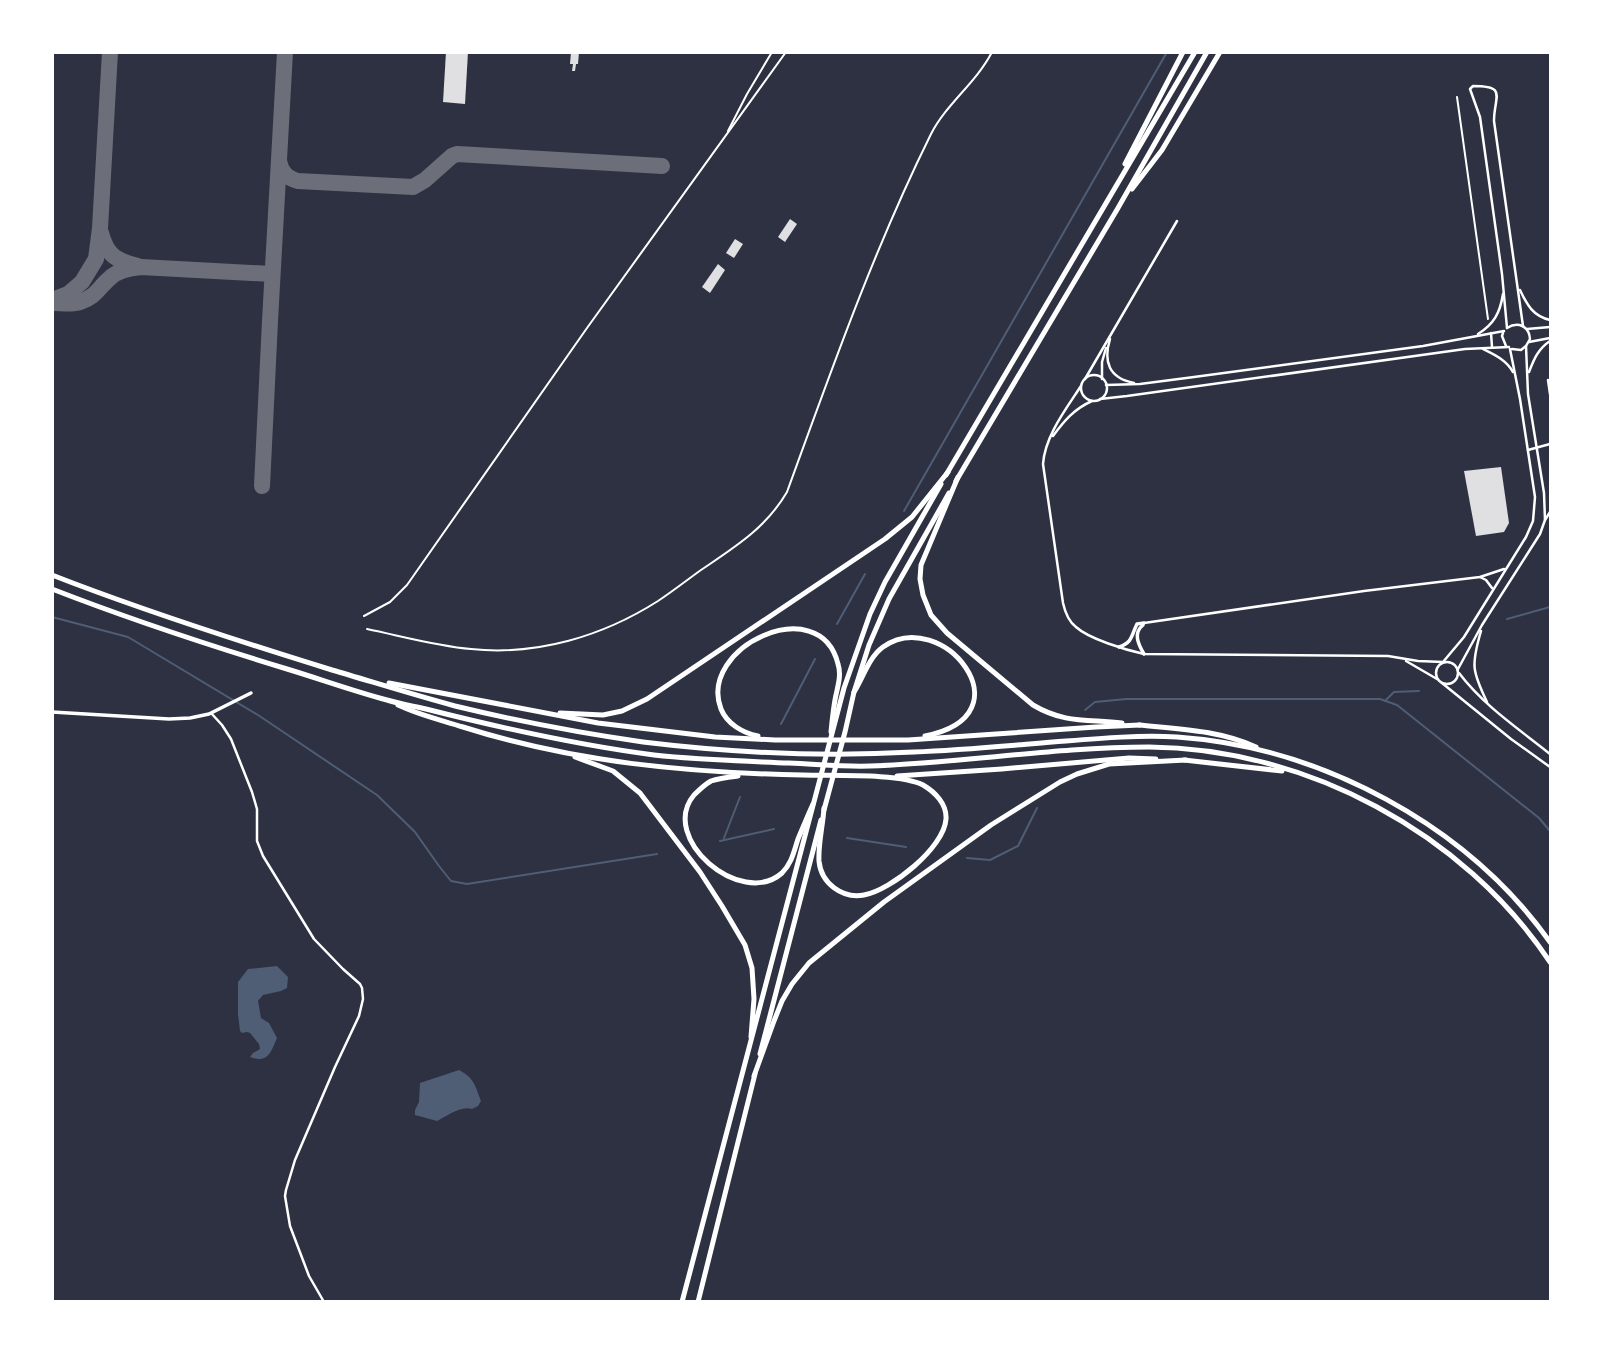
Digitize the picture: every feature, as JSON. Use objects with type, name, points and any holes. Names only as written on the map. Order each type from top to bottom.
[{"type":"highway","points":[[1103,207],[1183,52]]},
{"type":"highway","points":[[682,1301],[831,732],[870,614],[885,582],[948,472],[1195,52]]},
{"type":"highway","points":[[698,1301],[854,692],[869,645],[889,599],[958,477],[1207,52]]},
{"type":"highway","points":[[1118,208],[1162,150],[1220,52]]},
{"type":"highway","points":[[541,712],[603,715],[622,711],[647,699],[885,539],[912,517],[948,472]]},
{"type":"highway","points":[[958,477],[921,565],[923,595],[931,615],[947,633],[1033,705],[1060,718],[1195,730],[1239,740],[1337,775],[1375,792],[1447,838],[1491,875],[1538,925],[1550,942]]},
{"type":"highway","points":[[52,575],[184,623],[454,706],[550,727],[646,742],[802,754],[911,752],[1117,737],[1178,737],[1268,752]]},
{"type":"highway","points":[[52,589],[210,645],[389,701],[495,727],[649,754],[696,760],[868,766],[1151,747],[1212,753],[1256,761],[1331,785],[1373,804],[1443,848],[1492,892],[1534,938],[1550,962]]},
{"type":"highway","points":[[775,740],[751,735],[732,724],[720,707],[719,682],[727,663],[748,644],[761,636],[786,629],[807,630],[817,634],[825,639],[835,654],[840,678],[831,732]]},
{"type":"highway","points":[[854,692],[880,649],[894,640],[925,639],[941,645],[955,655],[972,677],[973,702],[967,715],[943,733],[908,740]]},
{"type":"highway","points":[[350,675],[447,696],[611,725],[715,737],[908,740],[1140,725]]},
{"type":"highway","points":[[389,701],[414,712],[502,740],[614,761],[748,774],[906,779],[920,783],[934,792],[943,804],[946,818],[941,835],[907,872],[891,883],[863,895],[846,895],[829,884],[819,862],[824,808]]},
{"type":"highway","points":[[559,752],[613,771],[628,782],[640,793],[700,872],[745,945],[753,982],[751,1037]]},
{"type":"highway","points":[[878,777],[1129,758],[1186,760],[1295,772]]},
{"type":"highway","points":[[754,1076],[782,1001],[793,984],[809,963],[884,902],[991,825],[1077,774],[1109,764],[1186,760]]},
{"type":"highway","points":[[748,774],[708,783],[691,799],[685,817],[689,838],[696,848],[711,866],[728,877],[756,883],[782,873],[794,855],[813,804]]},
{"type":"street","points":[[1049,441],[1071,414],[1081,406],[1100,399],[1480,348],[1521,349],[1527,344],[1530,339],[1525,327],[1517,284],[1494,121],[1497,93],[1492,88],[1473,86],[1470,89],[1480,117],[1507,328]]},
{"type":"street","points":[[1177,221],[1049,441],[1044,455],[1043,464],[1065,611],[1070,622],[1090,635],[1144,654],[1388,656],[1454,663],[1488,705],[1550,754]]},
{"type":"street","points":[[1517,284],[1533,312],[1550,320]]},
{"type":"street","points":[[1474,336],[1496,318],[1504,291]]},
{"type":"street","points":[[1510,348],[1505,346],[1502,336],[1507,328],[1517,325],[1550,327]]},
{"type":"street","points":[[1106,385],[1140,384],[1423,346],[1504,331]]},
{"type":"street","points":[[1491,333],[1492,348]]},
{"type":"street","points":[[1102,379],[1102,362],[1111,336]]},
{"type":"street","points":[[1111,336],[1107,351],[1111,371],[1126,382],[1140,384]]},
{"type":"street","points":[[1527,344],[1550,340]]},
{"type":"street","points":[[1527,375],[1536,355],[1550,340]]},
{"type":"street","points":[[1527,344],[1528,394],[1544,493],[1545,520]]},
{"type":"street","points":[[1480,348],[1503,359],[1516,376]]},
{"type":"street","points":[[1510,348],[1535,497],[1533,521],[1464,638],[1437,670],[1441,681],[1511,739],[1550,767]]},
{"type":"street","points":[[1085,379],[1095,376],[1102,379],[1106,385],[1105,395],[1100,399]]},
{"type":"street","points":[[1548,380],[1550,394]]},
{"type":"street","points":[[1081,386],[1085,398],[1093,401]]},
{"type":"street","points":[[1528,450],[1550,444]]},
{"type":"street","points":[[1544,493],[1550,501]]},
{"type":"street","points":[[1403,659],[1446,684],[1453,682],[1482,625],[1540,534],[1550,512]]},
{"type":"street","points":[[1119,647],[1131,639],[1137,624],[1480,576],[1507,568]]},
{"type":"street","points":[[1480,576],[1491,584],[1493,590]]},
{"type":"street","points":[[1144,623],[1136,635],[1144,654]]},
{"type":"street","points":[[1482,625],[1474,669],[1488,705]]},
{"type":"street","points":[[52,712],[190,718],[211,713],[251,693]]},
{"type":"street","points":[[211,713],[231,739],[249,783],[257,808],[257,841],[263,856],[314,939],[362,988],[363,999],[359,1016],[295,1160],[285,1196],[290,1226],[301,1256],[324,1301]]},
{"type":"lane","points":[[725,138],[772,52]]},
{"type":"lane","points":[[364,615],[390,602],[407,585],[587,328],[786,52]]},
{"type":"lane","points":[[367,629],[474,650],[511,650],[553,645],[590,635],[650,606],[771,517],[787,492],[872,265],[932,133],[947,109],[981,70],[992,52]]},
{"type":"path","points":[[1457,97],[1488,318]]},
{"type":"water","points":[[277,966],[288,977],[287,988],[263,995],[258,1001],[261,1018],[269,1023],[277,1038],[265,1058],[256,1059],[250,1057],[260,1049],[259,1044],[250,1033],[240,1031],[238,982],[248,969]]},
{"type":"water","points":[[459,1070],[473,1082],[481,1101],[478,1106],[459,1110],[437,1121],[415,1115],[420,1083]]},
{"type":"building","points":[[446,52],[468,52],[465,104],[443,102]]},
{"type":"building","points":[[571,52],[579,52],[575,71],[572,71],[573,64],[570,64]]},
{"type":"building","points":[[790,219],[797,224],[785,242],[778,237]]},
{"type":"building","points":[[735,239],[743,244],[734,258],[726,253]]},
{"type":"building","points":[[718,264],[725,270],[710,293],[702,287]]},
{"type":"building","points":[[1501,467],[1509,523],[1504,532],[1476,536],[1464,471]]},
{"type":"waterway","points":[[904,511],[1167,52]]},
{"type":"waterway","points":[[837,624],[865,574]]},
{"type":"waterway","points":[[1507,619],[1550,607]]},
{"type":"waterway","points":[[52,617],[128,637],[258,715],[377,795],[415,832],[451,881],[467,884],[657,854]]},
{"type":"waterway","points":[[781,724],[815,659]]},
{"type":"waterway","points":[[1385,701],[1394,692],[1419,691]]},
{"type":"waterway","points":[[1085,710],[1095,702],[1126,699],[1380,699],[1397,705],[1539,818],[1550,831]]},
{"type":"waterway","points":[[724,838],[740,797]]},
{"type":"waterway","points":[[967,858],[990,860],[1018,846],[1037,808]]},
{"type":"waterway","points":[[720,841],[774,829]]},
{"type":"waterway","points":[[847,838],[906,847]]},
{"type":"taxiway","points":[[52,300],[68,294],[82,282],[96,259],[110,52]]},
{"type":"taxiway","points":[[262,486],[285,52]]},
{"type":"taxiway","points":[[279,161],[285,174],[298,181],[413,187],[457,154],[662,166]]},
{"type":"taxiway","points":[[101,233],[106,247],[114,256],[138,266]]},
{"type":"taxiway","points":[[53,303],[85,300],[117,273],[137,267],[272,274]]}]
